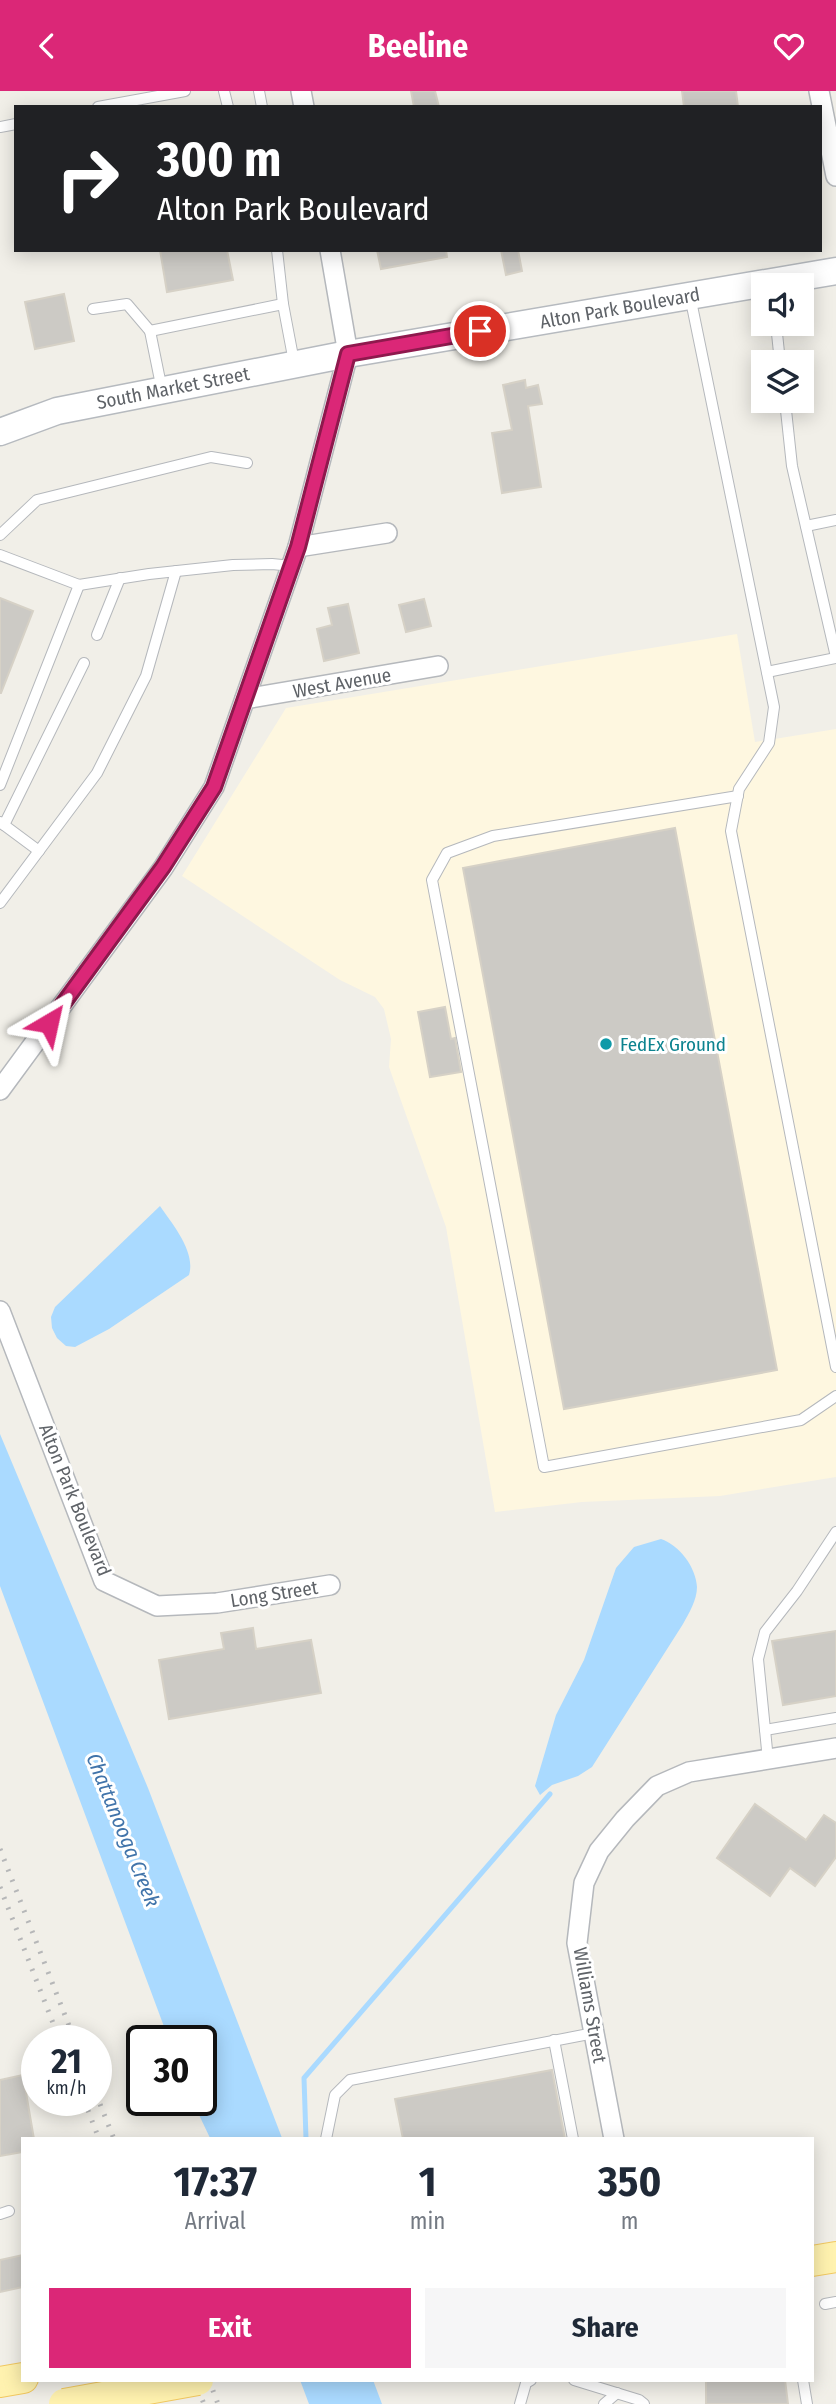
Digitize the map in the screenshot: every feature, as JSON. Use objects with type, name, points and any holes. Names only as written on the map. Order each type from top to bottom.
[{"type":"main road","name":"Alton Park Boulevard","points":[[814,275],[836,271]]},
{"type":"main road","name":"Alton Park Boulevard","points":[[348,354],[751,287]]},
{"type":"main road","name":"South Market Street","points":[[0,432],[57,411],[348,354]]},
{"type":"main road","points":[[814,2261],[836,2257]]},
{"type":"main road","points":[[0,2382],[21,2378]]},
{"type":"main road","points":[[64,2404],[187,2382]]},
{"type":"street","points":[[822,106],[836,176]]},
{"type":"street","points":[[0,1090],[163,867],[214,787],[298,547],[348,354],[330,252]]},
{"type":"street","points":[[298,547],[387,533]]},
{"type":"street","name":"West Avenue","points":[[245,699],[438,666]]},
{"type":"street","name":"Alton Park Boulevard","points":[[0,1311],[104,1581],[157,1606],[217,1603]]},
{"type":"street","name":"Long Street","points":[[217,1603],[330,1585]]},
{"type":"street","name":"Williams Street","points":[[614,2137],[577,1943],[584,1883],[599,1851],[657,1786],[688,1772],[836,1748]]},
{"type":"lane","points":[[108,105],[186,91]]},
{"type":"lane","points":[[277,252],[283,304],[295,364]]},
{"type":"lane","points":[[690,296],[774,707],[769,743],[739,789],[731,831],[836,1367]]},
{"type":"lane","points":[[93,309],[127,304],[150,331],[162,390]]},
{"type":"lane","points":[[150,331],[283,304]]},
{"type":"lane","points":[[767,673],[836,658],[792,466],[786,413]]},
{"type":"lane","points":[[0,535],[37,500],[211,457],[247,463]]},
{"type":"lane","points":[[806,526],[836,520]]},
{"type":"lane","points":[[0,555],[79,585],[233,565],[292,566]]},
{"type":"lane","points":[[0,903],[97,773],[146,676],[176,571]]},
{"type":"lane","points":[[97,635],[120,578]]},
{"type":"lane","points":[[0,785],[79,585]]},
{"type":"lane","points":[[39,851],[2,823],[84,663]]},
{"type":"lane","points":[[738,796],[493,836],[447,853],[432,880],[544,1467],[801,1420],[836,1396]]},
{"type":"lane","points":[[768,1760],[758,1659],[765,1632],[797,1591],[836,1532]]},
{"type":"lane","points":[[765,1730],[836,1718]]},
{"type":"lane","points":[[326,2137],[335,2095],[350,2080],[594,2033]]},
{"type":"lane","points":[[554,2040],[573,2137]]},
{"type":"lane","points":[[825,2304],[836,2302]]},
{"type":"lane","points":[[520,2404],[528,2382]]},
{"type":"lane","points":[[581,2382],[617,2392],[644,2404]]},
{"type":"lane","points":[[803,2382],[807,2404]]},
{"type":"lane","points":[[604,2404],[617,2392]]},
{"type":"shaded area","points":[[737,634],[755,742],[836,729],[836,1477],[720,1496],[582,1502],[495,1512],[446,1227],[389,1067],[391,1039],[384,1009],[375,997],[340,980],[182,876],[286,708]]},
{"type":"water","points":[[160,1206],[186,1248],[189,1275],[109,1329],[75,1347],[66,1346],[57,1338],[52,1328],[51,1317],[55,1307]]},
{"type":"water","name":"Chattanooga Creek","points":[[0,1434],[148,1788],[282,2137],[210,2137],[200,2116],[217,2116],[217,2025],[163,2025],[0,1586]]},
{"type":"water","points":[[661,1539],[680,1552],[696,1579],[697,1592],[690,1611],[592,1767],[578,1776],[552,1785],[540,1795],[535,1786],[556,1715],[584,1660],[616,1568],[634,1547]]},
{"type":"water","points":[[301,2382],[374,2382],[382,2404],[309,2404]]},
{"type":"building","points":[[411,91],[435,91],[438,105],[414,105]]},
{"type":"building","points":[[682,91],[736,91],[738,105],[684,105]]},
{"type":"building","points":[[160,252],[227,252],[233,280],[167,292]]},
{"type":"building","points":[[377,252],[446,252],[447,257],[381,269]]},
{"type":"building","points":[[501,252],[518,252],[522,271],[506,275]]},
{"type":"building","points":[[64,294],[74,341],[35,349],[25,302]]},
{"type":"building","points":[[525,380],[526,388],[538,385],[542,404],[528,406],[541,487],[502,493],[492,433],[512,430],[503,385]]},
{"type":"building","points":[[0,598],[33,611],[1,693],[0,693]]},
{"type":"building","points":[[424,599],[431,626],[406,632],[399,605]]},
{"type":"building","points":[[348,604],[359,653],[324,661],[317,629],[332,625],[328,608]]},
{"type":"building","name":"FedEx Ground","points":[[675,828],[777,1370],[564,1409],[463,868]]},
{"type":"building","points":[[445,1007],[451,1039],[455,1038],[461,1072],[430,1077],[418,1012]]},
{"type":"building","points":[[253,1628],[256,1649],[311,1640],[321,1693],[169,1719],[159,1660],[224,1649],[221,1633]]},
{"type":"building","points":[[836,1631],[836,1696],[783,1705],[772,1641]]},
{"type":"building","points":[[755,1804],[806,1840],[824,1815],[836,1823],[836,1857],[815,1886],[790,1868],[770,1896],[717,1858]]},
{"type":"building","points":[[552,2070],[565,2137],[403,2137],[395,2099]]},
{"type":"building","points":[[21,2075],[21,2116],[30,2116],[34,2137],[21,2137],[21,2152],[0,2156],[0,2080]]},
{"type":"building","points":[[21,2255],[21,2287],[0,2292],[0,2260]]},
{"type":"building","points":[[706,2382],[785,2382],[788,2404],[706,2404]]},
{"type":"waterway","points":[[306,2137],[304,2078],[550,1794]]},
{"type":"railway","points":[[0,1849],[69,2025]]},
{"type":"railway","points":[[0,1887],[54,2025]]},
{"type":"railway","points":[[90,2116],[98,2137]]},
{"type":"railway","points":[[105,2116],[113,2137]]},
{"type":"railway","points":[[195,2382],[204,2404]]},
{"type":"railway","points":[[210,2382],[218,2404]]},
{"type":"place","name":"FedEx Ground","points":[[606,1044]]},
{"type":"route","points":[[49,1023],[163,867],[214,787],[298,547],[348,354],[480,331]]}]
